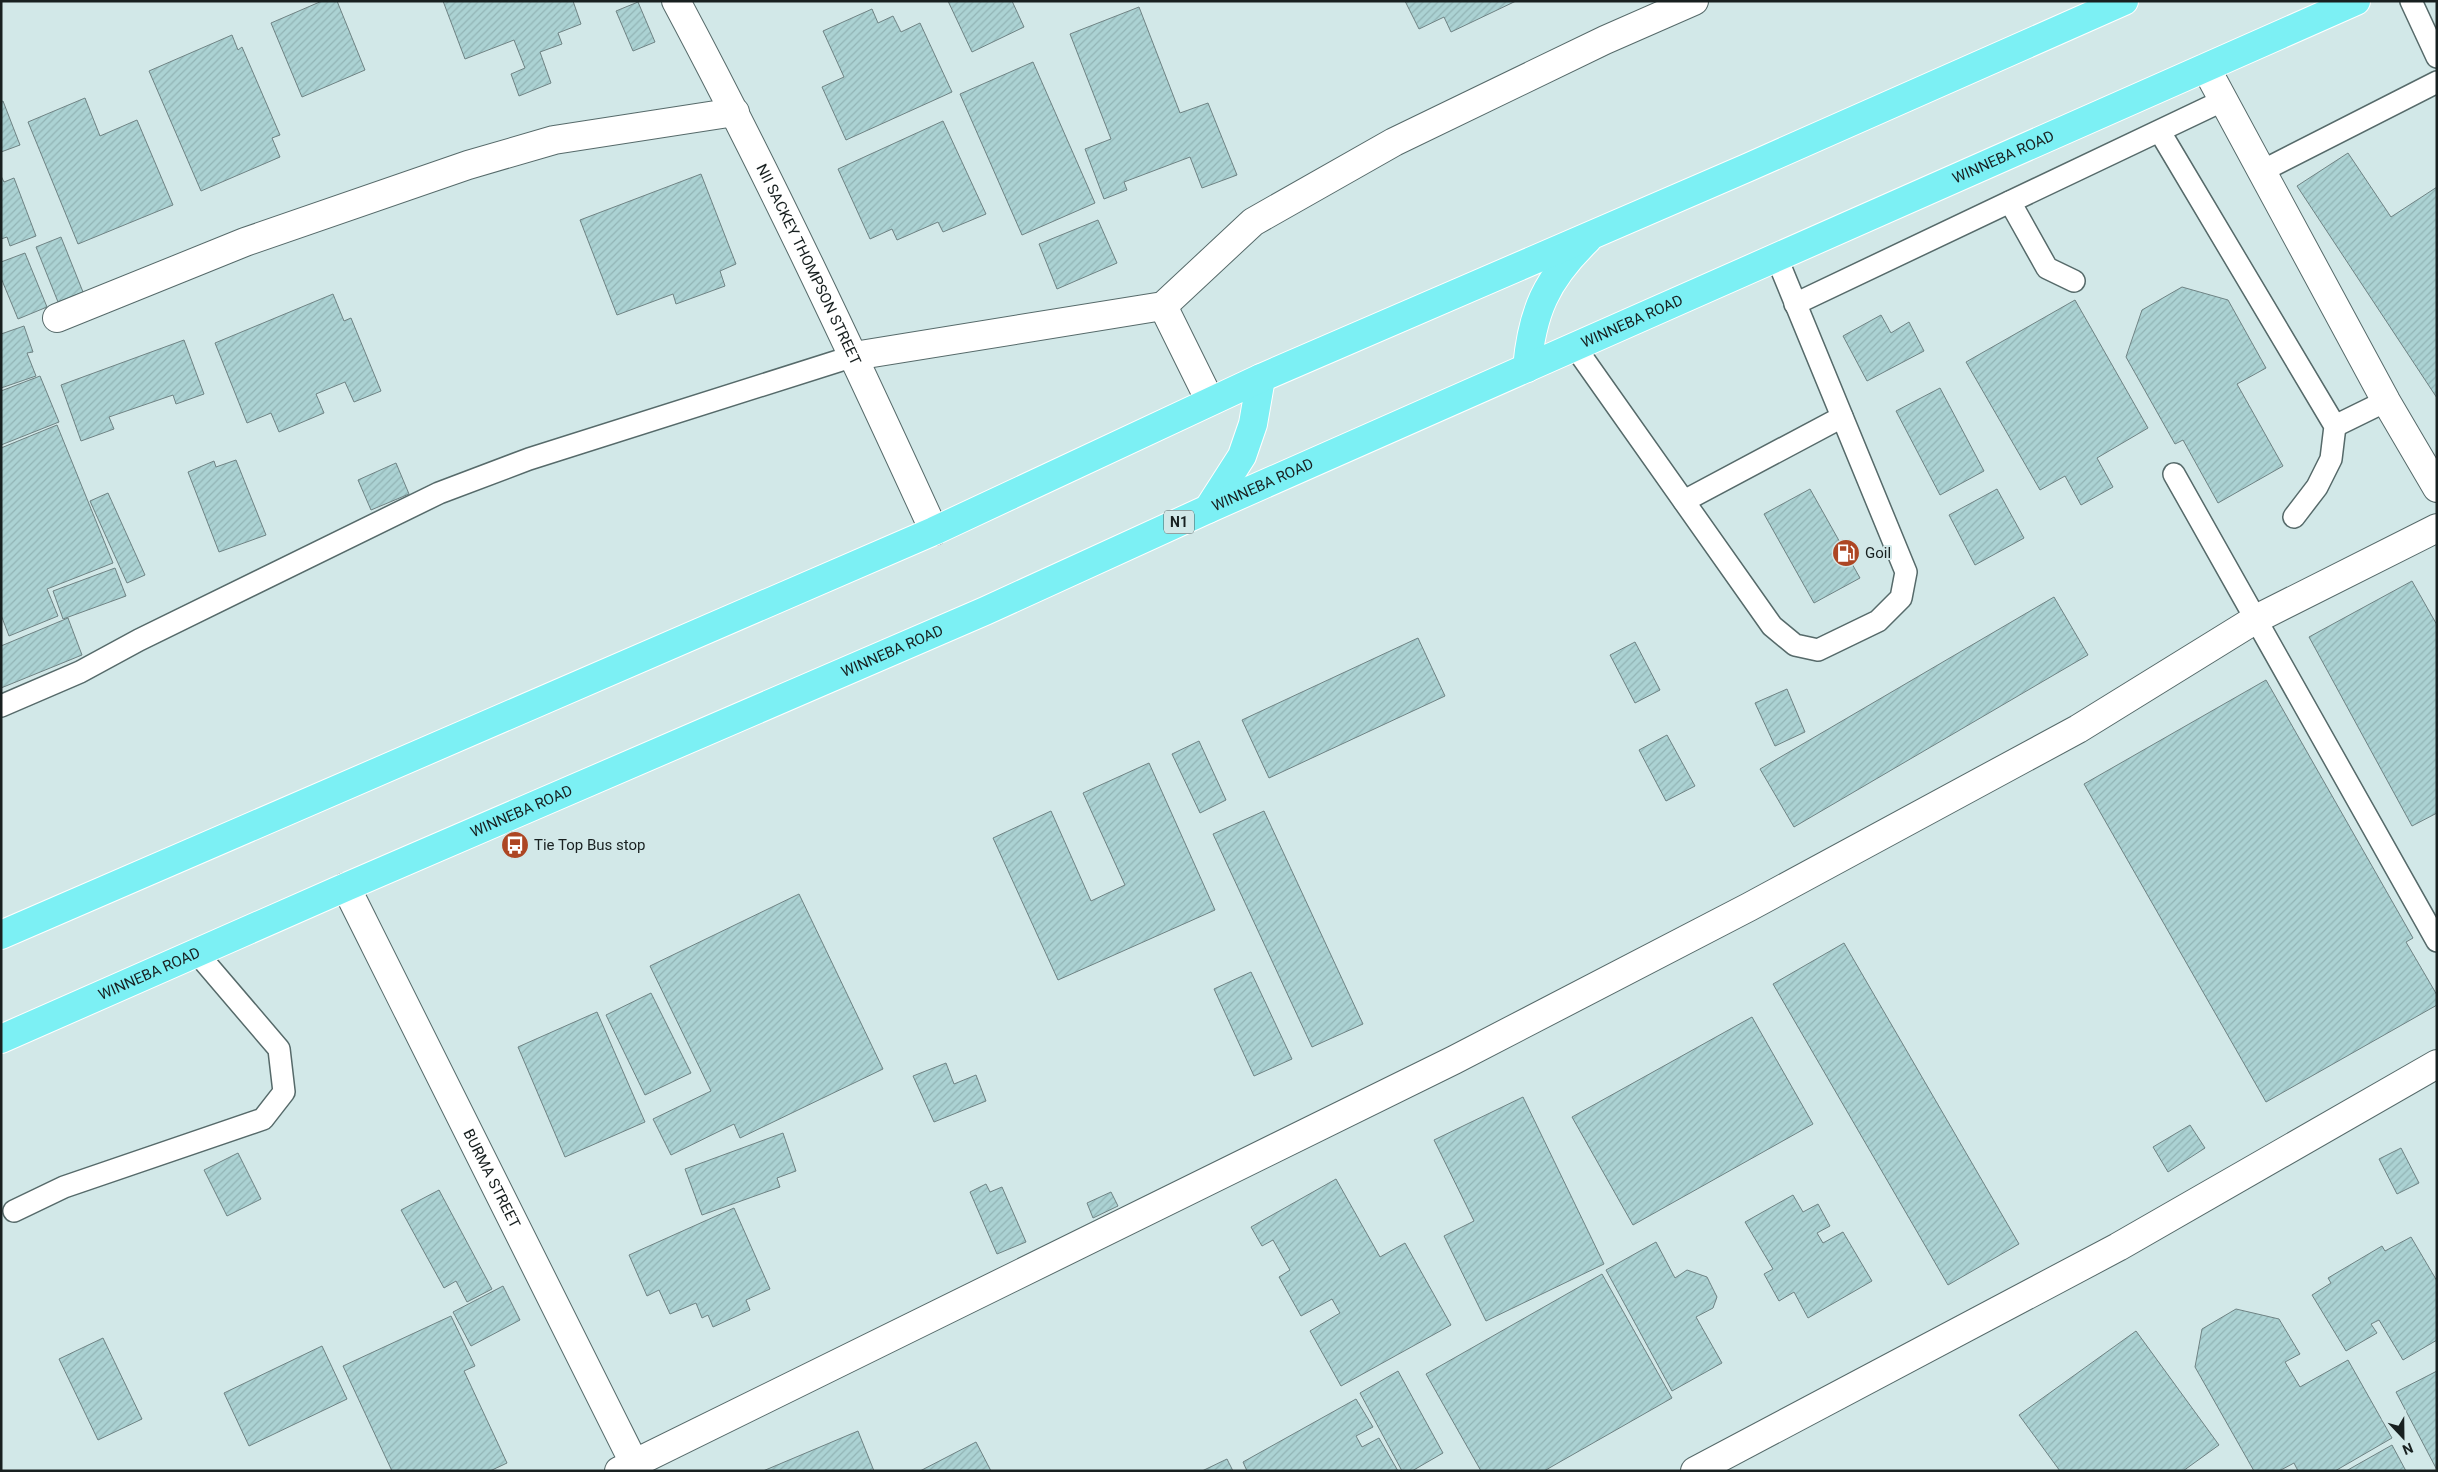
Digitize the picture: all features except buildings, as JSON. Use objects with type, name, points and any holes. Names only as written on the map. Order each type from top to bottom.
[{"type":"highway","points":[[1,934],[934,531],[1261,378],[1749,167],[2124,1]]},
{"type":"highway","name":"WINNEBA ROAD","points":[[1,1039],[346,887],[985,612],[1208,508],[1691,297],[1776,256],[2356,1]]},
{"type":"highway","points":[[1527,368],[1529,339],[1538,306],[1564,262],[1595,232]]},
{"type":"highway","points":[[1208,508],[1242,456],[1253,424],[1261,378]]},
{"type":"street","name":"NII SACKEY THOMPSON STREET","points":[[676,1],[736,112],[854,356],[934,531]]},
{"type":"street","points":[[854,356],[1163,306],[1253,222],[1261,217],[1394,142],[1605,40],[1694,1]]},
{"type":"street","points":[[2206,68],[2386,401],[2437,488]]},
{"type":"street","points":[[57,318],[245,242],[468,165],[554,140],[736,112]]},
{"type":"street","points":[[1163,306],[1210,402]]},
{"type":"street","points":[[631,1468],[1454,1060],[1732,916],[2078,729],[2256,619],[2437,528]]},
{"type":"street","name":"BURMA STREET","points":[[346,887],[631,1468]]},
{"type":"street","points":[[1695,1471],[2118,1247],[2437,1064]]},
{"type":"lane","points":[[2411,1],[2437,57]]},
{"type":"lane","points":[[2262,171],[2437,82]]},
{"type":"lane","points":[[1795,304],[2224,100]]},
{"type":"lane","points":[[2160,132],[2335,426],[2331,459],[2317,487],[2294,517]]},
{"type":"lane","points":[[2010,202],[2047,268],[2074,281]]},
{"type":"lane","points":[[1575,347],[1772,626],[1795,645],[1818,650],[1878,621],[1901,598],[1906,572],[1776,256]]},
{"type":"lane","points":[[1,706],[80,672],[148,636],[439,493],[530,459],[854,356]]},
{"type":"lane","points":[[2335,426],[2386,401]]},
{"type":"lane","points":[[1684,501],[1842,417]]},
{"type":"lane","points":[[2174,474],[2437,941]]},
{"type":"lane","points":[[14,1211],[64,1187],[263,1119],[284,1092],[279,1049],[197,953]]},
{"type":"place","name":"Goil","points":[[1846,553]]},
{"type":"place","name":"Tie Top Bus stop","points":[[515,845]]}]
